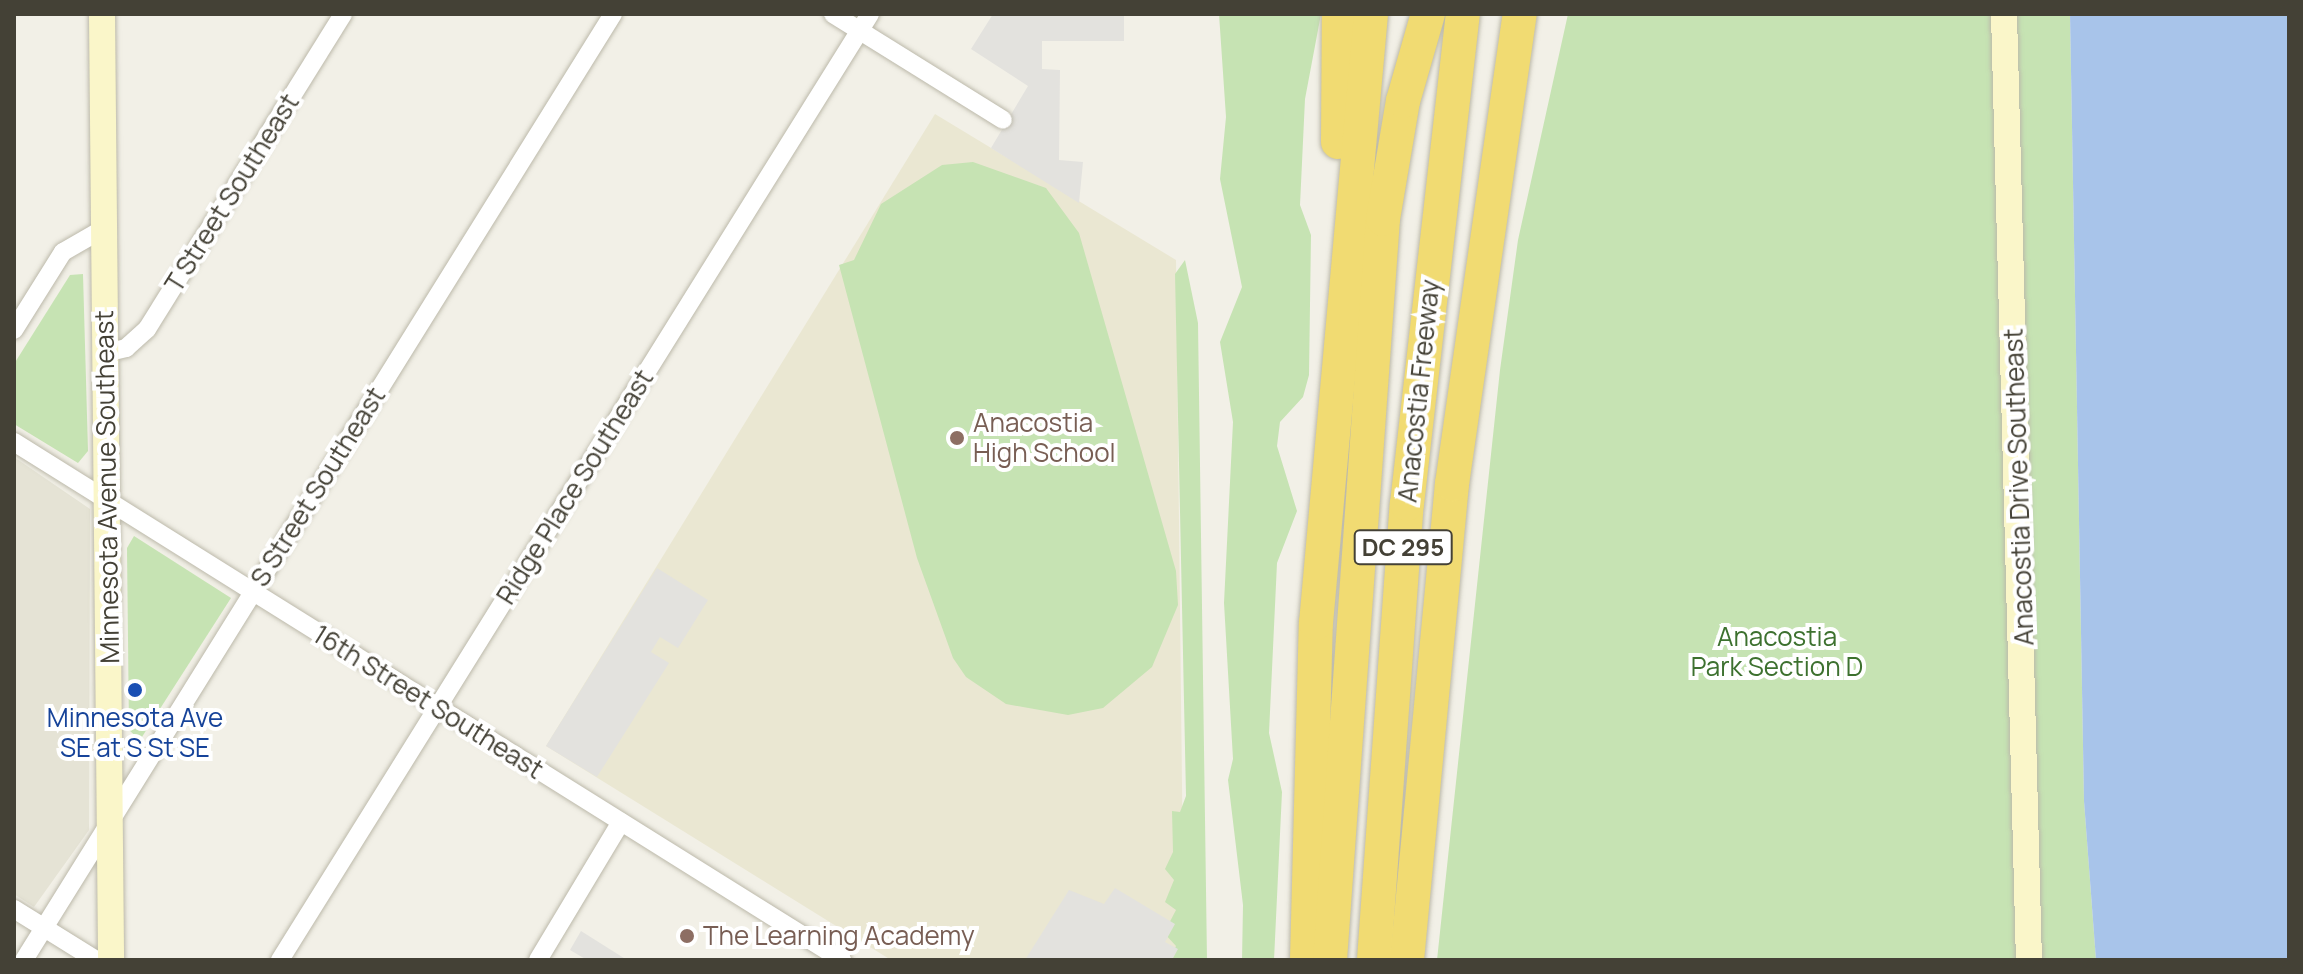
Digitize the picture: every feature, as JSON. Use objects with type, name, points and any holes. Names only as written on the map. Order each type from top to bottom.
[{"type":"highway","points":[[1334,391],[1339,14]]},
{"type":"highway","name":"DC 295","points":[[1307,960],[1312,716],[1334,391],[1371,14]]},
{"type":"highway","points":[[1330,960],[1383,219],[1403,101],[1428,14]]},
{"type":"highway","name":"Anacostia Freeway","points":[[1374,960],[1400,581],[1447,134],[1463,14]]},
{"type":"highway","points":[[1407,960],[1452,484],[1504,103],[1520,14]]},
{"type":"highway","points":[[1504,103],[1528,14]]},
{"type":"main road","name":"Minnesota Avenue Southeast","points":[[102,14],[111,960]]},
{"type":"main road","name":"Anacostia Drive Southeast","points":[[2004,14],[2029,960]]},
{"type":"street","name":"T Street Southeast","points":[[105,353],[126,348],[147,329],[343,14]]},
{"type":"street","name":"S Street Southeast","points":[[24,960],[613,14]]},
{"type":"street","points":[[833,14],[1003,120]]},
{"type":"street","name":"Ridge Place Southeast","points":[[280,960],[870,14]]},
{"type":"street","points":[[14,330],[63,252],[103,229]]},
{"type":"street","name":"16th Street Southeast","points":[[14,442],[842,960]]},
{"type":"street","points":[[538,960],[621,822]]},
{"type":"street","points":[[14,909],[96,960]]},
{"type":"shaded area","points":[[993,14],[1124,14],[1124,41],[1042,41],[1042,69],[1060,70],[1059,160],[1083,162],[1079,203],[991,148],[1028,86],[971,49]]},
{"type":"shaded area","name":"Anacostia High School","points":[[935,114],[1176,260],[1184,960],[891,960],[546,746]]},
{"type":"shaded area","points":[[14,457],[90,509],[89,830],[34,907],[14,894]]},
{"type":"shaded area","points":[[657,568],[708,600],[678,648],[660,637],[651,652],[669,663],[597,777],[546,746]]},
{"type":"shaded area","points":[[1115,888],[1175,924],[1165,942],[1178,949],[1172,960],[1025,960],[1069,890],[1104,904]]},
{"type":"shaded area","points":[[581,931],[627,960],[587,960],[570,950]]},
{"type":"green space","points":[[1219,14],[1321,14],[1305,99],[1300,205],[1311,235],[1309,375],[1303,397],[1280,422],[1277,446],[1297,511],[1277,563],[1269,733],[1282,792],[1274,960],[1242,960],[1243,905],[1228,780],[1233,759],[1224,603],[1233,422],[1220,342],[1242,287],[1220,179],[1226,117]]},
{"type":"green space","name":"Anacostia Park Section D","points":[[1568,14],[2070,14],[2084,801],[2096,960],[1437,960],[1500,370],[1518,240]]},
{"type":"green space","points":[[973,162],[1046,188],[1079,233],[1176,571],[1178,605],[1152,667],[1103,708],[1068,715],[1006,704],[966,677],[953,658],[917,558],[839,265],[854,260],[881,204],[942,165]]},
{"type":"green space","points":[[1185,260],[1198,323],[1207,960],[1170,960],[1176,946],[1164,933],[1176,910],[1165,902],[1174,880],[1165,869],[1173,852],[1172,811],[1180,812],[1186,796],[1175,274]]},
{"type":"green space","points":[[83,274],[88,451],[78,463],[14,424],[14,364],[70,275]]},
{"type":"green space","points":[[134,536],[231,598],[140,740],[129,730],[127,548]]},
{"type":"water","points":[[2070,14],[2289,14],[2289,960],[2096,960],[2084,801]]},
{"type":"place","name":"Anacostia High School","points":[[957,438]]},
{"type":"place","name":"Minnesota Ave SE at S St SE","points":[[135,690]]},
{"type":"place","name":"The Learning Academy","points":[[687,936]]}]
